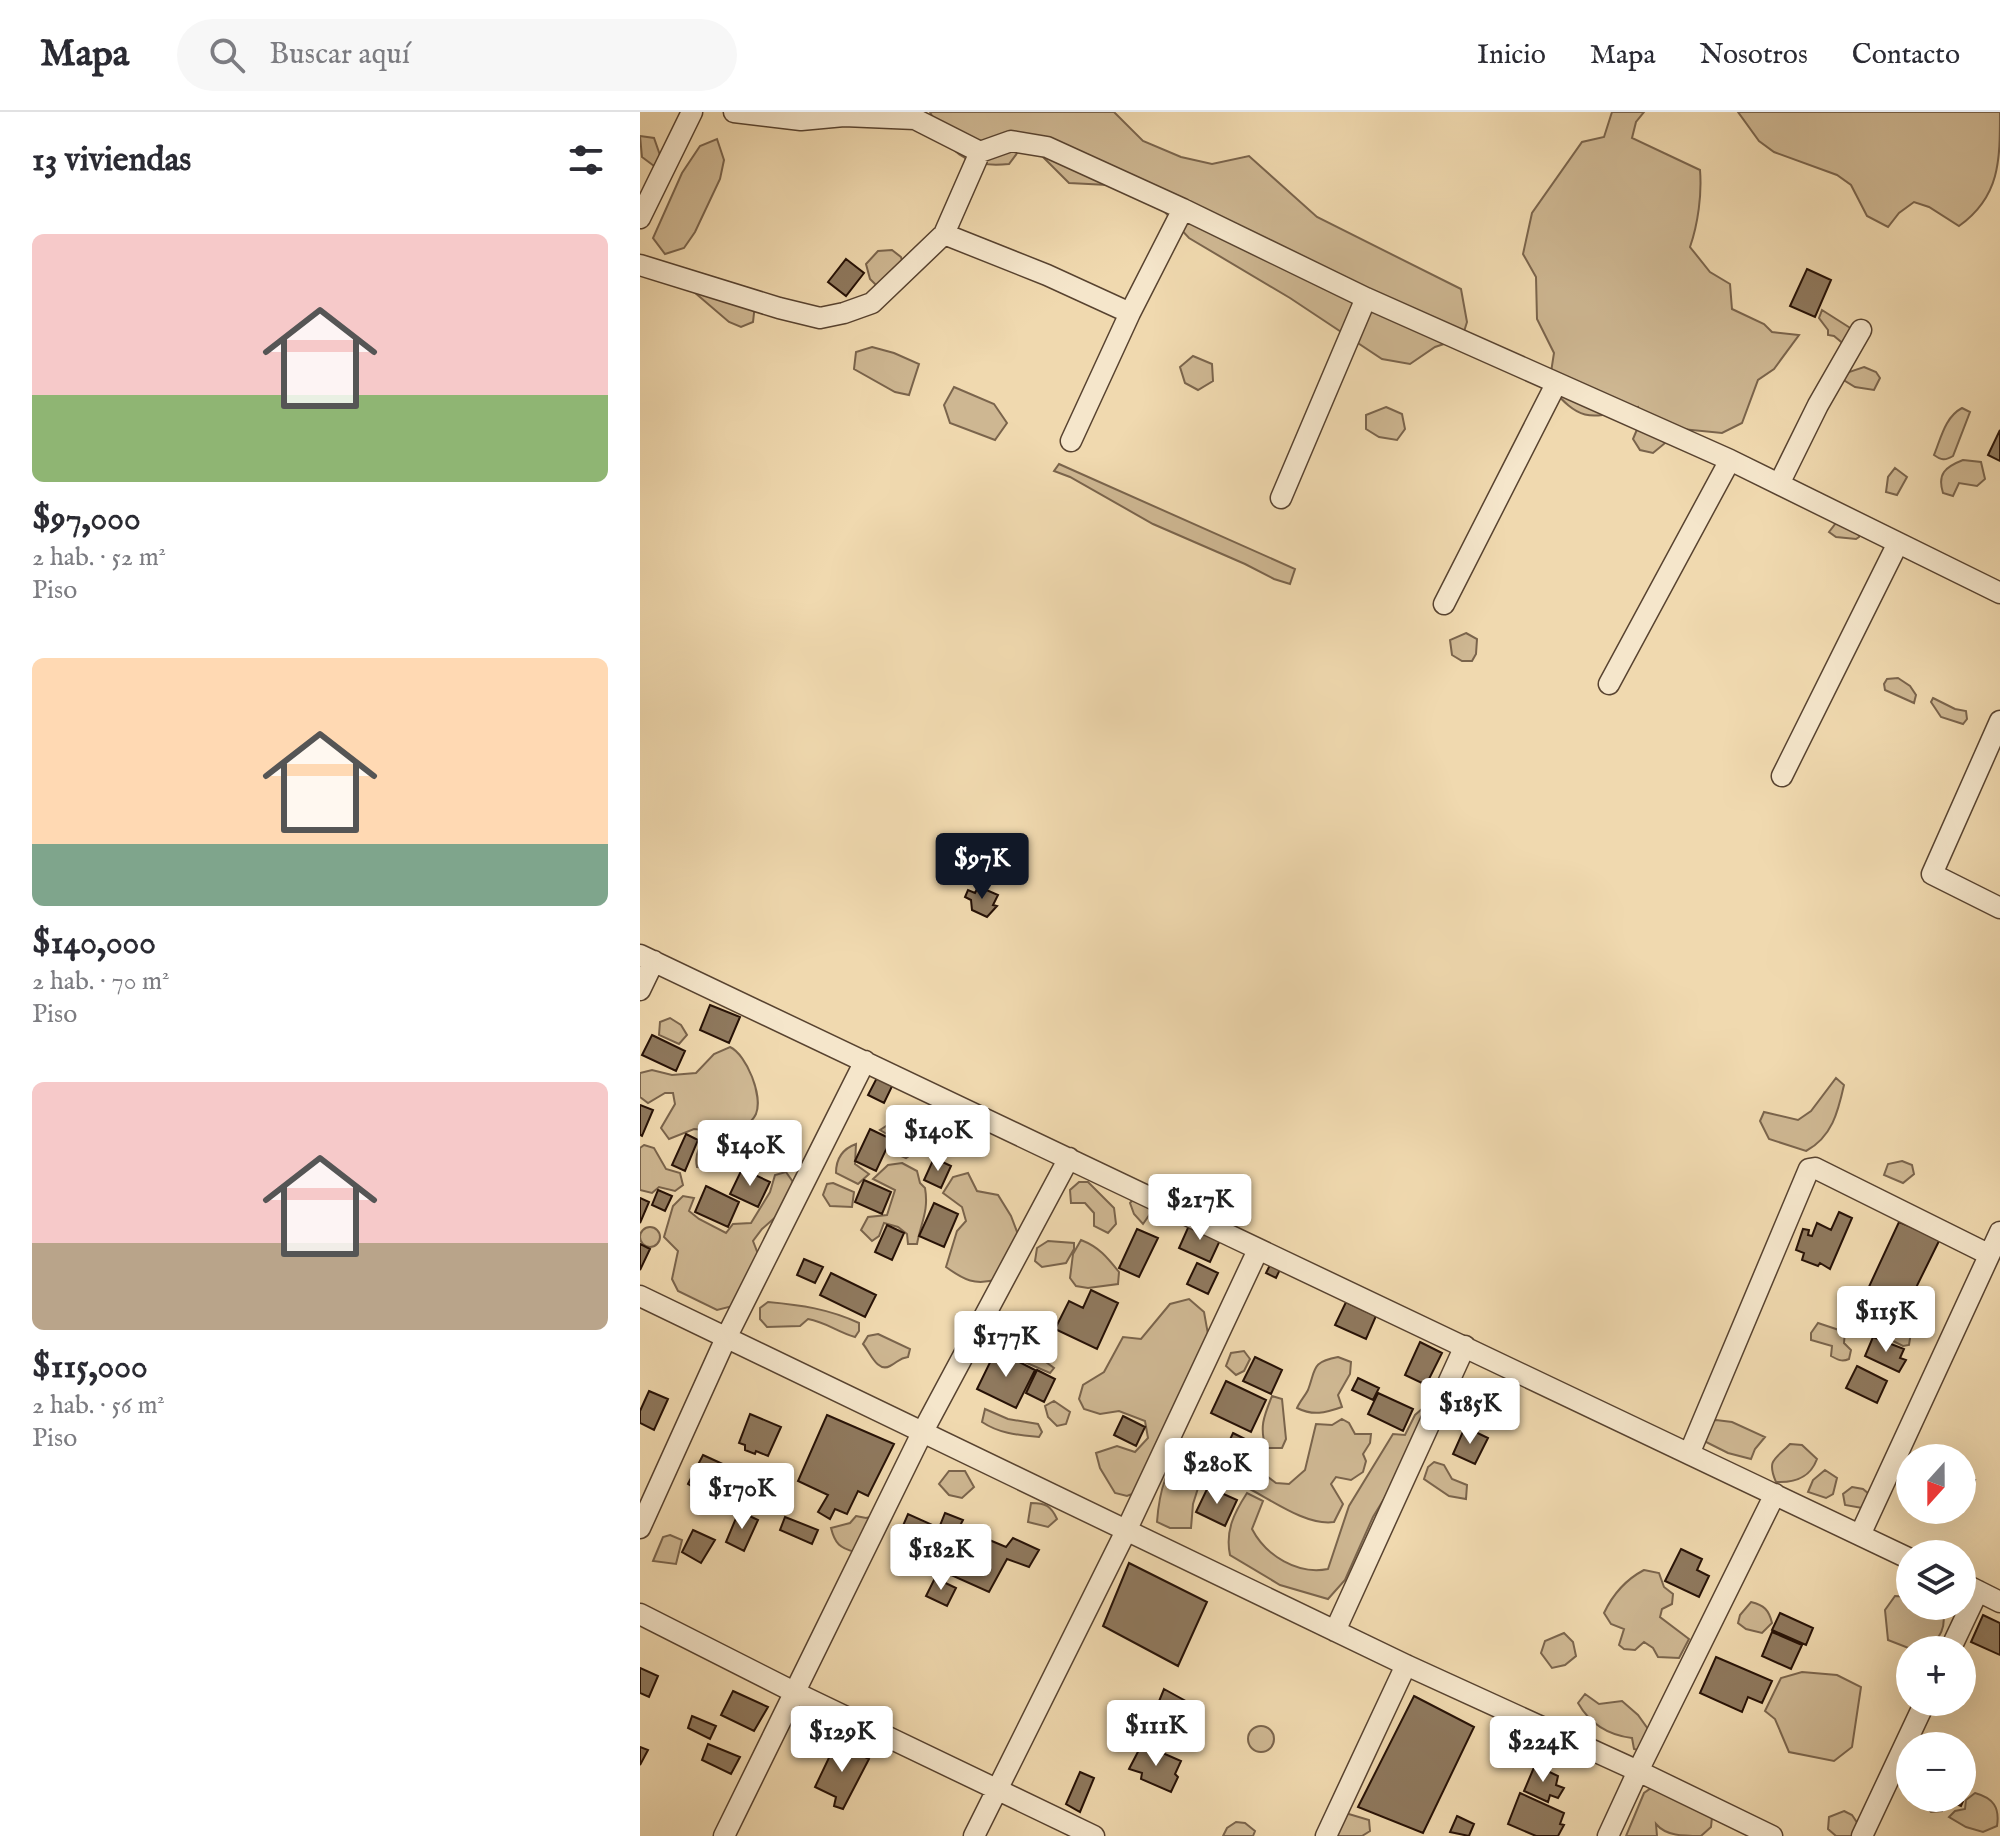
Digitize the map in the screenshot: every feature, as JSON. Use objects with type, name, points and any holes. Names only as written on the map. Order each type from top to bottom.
[{"type":"street","points":[[640,218],[692,112]]},
{"type":"street","points":[[734,112],[801,120],[844,116],[915,119],[980,152],[1011,141],[1047,147],[1366,298],[1730,460],[1898,543],[1998,586]]},
{"type":"street","points":[[640,265],[820,318],[844,313],[872,303],[944,234],[980,152]]},
{"type":"street","points":[[1071,441],[1130,313],[1183,209]]},
{"type":"street","points":[[944,234],[1047,275],[1130,313]]},
{"type":"street","points":[[1281,498],[1366,298]]},
{"type":"street","points":[[1779,484],[1818,405],[1861,330]]},
{"type":"street","points":[[1444,604],[1556,384]]},
{"type":"street","points":[[1609,684],[1730,460]]},
{"type":"street","points":[[1782,776],[1898,543]]},
{"type":"street","points":[[2000,721],[1932,874],[2000,908]]},
{"type":"street","points":[[640,990],[647,958],[1896,1552]]},
{"type":"street","points":[[640,1528],[726,1338],[865,1061]]},
{"type":"street","points":[[724,1836],[922,1433],[1069,1158]]},
{"type":"street","points":[[1689,1454],[1809,1169],[1815,1168],[1988,1254]]},
{"type":"street","points":[[1860,1535],[2000,1232]]},
{"type":"street","points":[[974,1836],[1126,1531],[1258,1250]]},
{"type":"street","points":[[640,1296],[1406,1665],[1772,1836]]},
{"type":"street","points":[[1335,1631],[1465,1346]]},
{"type":"street","points":[[1608,1836],[1775,1494]]},
{"type":"street","points":[[1976,1590],[2000,1602]]},
{"type":"street","points":[[640,1614],[794,1692],[1094,1836]]},
{"type":"street","points":[[1326,1836],[1406,1665]]},
{"type":"street","points":[[1862,1836],[1918,1716]]},
{"type":"shaded area","points":[[930,112],[1114,112],[1143,141],[1181,157],[1212,164],[1249,156],[1317,217],[1461,289],[1467,322],[1462,338],[1435,347],[1410,364],[1382,359],[1290,298],[1189,238],[1163,210],[1108,185],[1069,183],[1036,150],[1024,144],[1009,164],[993,165],[969,160],[951,147]]},
{"type":"shaded area","points":[[1612,112],[1644,112],[1636,122],[1632,138],[1700,170],[1699,209],[1690,247],[1710,272],[1730,284],[1732,309],[1764,324],[1772,332],[1799,335],[1774,369],[1758,380],[1742,423],[1722,433],[1682,429],[1653,453],[1640,450],[1633,439],[1641,420],[1638,407],[1588,415],[1570,407],[1549,385],[1554,353],[1537,319],[1536,277],[1523,254],[1532,213],[1582,142],[1604,137]]},
{"type":"shaded area","points":[[1738,112],[2000,112],[1995,176],[1983,203],[1959,226],[1929,207],[1914,202],[1899,213],[1888,227],[1867,216],[1851,185],[1837,175],[1774,152],[1759,141]]},
{"type":"shaded area","points":[[640,136],[654,138],[661,158],[654,166],[642,157]]},
{"type":"shaded area","points":[[717,139],[724,160],[720,179],[684,248],[665,254],[653,238],[682,173],[700,146]]},
{"type":"shaded area","points":[[892,250],[901,257],[905,271],[882,291],[870,279],[866,264],[878,251]]},
{"type":"shaded area","points":[[694,292],[755,304],[753,322],[741,327],[729,322]]},
{"type":"shaded area","points":[[1822,310],[1855,331],[1846,346],[1828,335],[1819,318]]},
{"type":"shaded area","points":[[872,347],[919,364],[909,395],[895,392],[854,369],[856,352]]},
{"type":"shaded area","points":[[1193,356],[1212,364],[1213,381],[1198,390],[1185,383],[1180,367]]},
{"type":"shaded area","points":[[1864,367],[1876,372],[1880,378],[1874,390],[1855,387],[1842,379],[1849,372]]},
{"type":"shaded area","points":[[954,387],[994,404],[1007,423],[995,440],[950,423],[944,405]]},
{"type":"shaded area","points":[[1386,407],[1402,414],[1405,429],[1397,440],[1379,437],[1366,429],[1366,415]]},
{"type":"shaded area","points":[[1962,408],[1970,412],[1953,456],[1939,458],[1934,455],[1944,428]]},
{"type":"shaded area","points":[[1963,460],[1981,462],[1985,479],[1977,486],[1959,483],[1953,496],[1943,493],[1941,481],[1944,472]]},
{"type":"shaded area","points":[[1059,464],[1295,569],[1290,584],[1153,524],[1054,471]]},
{"type":"shaded area","points":[[1895,468],[1907,477],[1897,495],[1886,492],[1888,477]]},
{"type":"shaded area","points":[[1836,523],[1858,529],[1859,537],[1836,537],[1829,532]]},
{"type":"shaded area","points":[[1466,633],[1477,639],[1472,661],[1462,661],[1452,655],[1450,640]]},
{"type":"shaded area","points":[[1898,678],[1910,686],[1916,695],[1914,703],[1885,690],[1887,679]]},
{"type":"shaded area","points":[[1933,698],[1966,711],[1967,719],[1963,724],[1941,717],[1931,702]]},
{"type":"shaded area","points":[[670,1018],[681,1025],[687,1035],[679,1044],[659,1035],[660,1022]]},
{"type":"shaded area","points":[[730,1047],[742,1058],[752,1077],[758,1106],[755,1117],[738,1133],[694,1129],[669,1139],[661,1128],[675,1104],[673,1093],[665,1093],[648,1103],[640,1097],[640,1073],[652,1070],[672,1075],[696,1073],[714,1054]]},
{"type":"shaded area","points":[[1836,1078],[1844,1085],[1832,1123],[1822,1139],[1806,1151],[1769,1139],[1760,1121],[1764,1112],[1798,1120],[1811,1111]]},
{"type":"shaded area","points":[[897,1119],[911,1122],[925,1135],[925,1145],[906,1158],[889,1151],[892,1137],[880,1130]]},
{"type":"shaded area","points":[[710,1137],[725,1146],[725,1159],[719,1169],[697,1167],[699,1150]]},
{"type":"shaded area","points":[[856,1144],[855,1164],[869,1174],[858,1184],[836,1173],[841,1155]]},
{"type":"shaded area","points":[[644,1145],[654,1148],[666,1169],[680,1173],[683,1185],[675,1191],[659,1187],[652,1193],[640,1190],[640,1148]]},
{"type":"shaded area","points":[[1902,1161],[1912,1165],[1914,1174],[1903,1183],[1884,1175],[1888,1164]]},
{"type":"shaded area","points":[[902,1163],[917,1171],[925,1188],[925,1210],[917,1244],[908,1244],[907,1234],[898,1227],[884,1223],[879,1236],[872,1241],[861,1230],[868,1217],[887,1215],[895,1190],[873,1179],[888,1165]]},
{"type":"shaded area","points":[[786,1172],[795,1185],[788,1206],[753,1241],[758,1254],[733,1306],[717,1310],[678,1291],[672,1279],[678,1251],[664,1237],[673,1206],[683,1196],[694,1198],[689,1211],[726,1233],[733,1224],[751,1223],[770,1192],[775,1175]]},
{"type":"shaded area","points":[[968,1173],[977,1191],[998,1195],[1019,1237],[998,1279],[990,1281],[970,1280],[946,1267],[957,1231],[966,1221],[962,1207],[943,1193],[953,1177]]},
{"type":"shaded area","points":[[1079,1182],[1088,1182],[1114,1208],[1116,1224],[1108,1233],[1094,1226],[1094,1213],[1085,1203],[1071,1203],[1070,1190]]},
{"type":"shaded area","points":[[833,1183],[854,1192],[852,1207],[830,1206],[823,1195],[827,1184]]},
{"type":"shaded area","points":[[1136,1196],[1159,1206],[1156,1213],[1150,1214],[1143,1224],[1130,1203]]},
{"type":"shaded area","points":[[650,1227],[657,1230],[660,1237],[657,1244],[650,1247],[643,1244],[640,1237],[643,1230]]},
{"type":"shaded area","points":[[1081,1240],[1098,1249],[1111,1262],[1119,1272],[1118,1284],[1088,1288],[1076,1286],[1070,1278],[1073,1254]]},
{"type":"shaded area","points":[[1048,1241],[1074,1243],[1066,1263],[1042,1267],[1035,1261],[1037,1248]]},
{"type":"shaded area","points":[[1189,1299],[1204,1312],[1208,1334],[1137,1492],[1127,1496],[1115,1493],[1100,1468],[1096,1453],[1117,1446],[1135,1452],[1148,1438],[1145,1421],[1119,1411],[1100,1414],[1084,1409],[1079,1399],[1083,1385],[1104,1372],[1123,1337],[1141,1339],[1170,1304]]},
{"type":"shaded area","points":[[768,1302],[837,1314],[859,1323],[859,1331],[855,1337],[808,1319],[800,1326],[767,1327],[760,1319],[760,1308]]},
{"type":"shaded area","points":[[1012,1316],[1021,1317],[1018,1338],[1025,1341],[1035,1332],[1048,1347],[1042,1354],[1054,1368],[1050,1373],[1020,1360],[1001,1347],[1000,1337]]},
{"type":"shaded area","points":[[1891,1321],[1911,1332],[1909,1345],[1903,1346],[1883,1336]]},
{"type":"shaded area","points":[[1818,1323],[1845,1332],[1844,1343],[1851,1350],[1849,1359],[1836,1359],[1831,1356],[1832,1346],[1811,1340],[1811,1333]]},
{"type":"shaded area","points":[[878,1334],[910,1349],[908,1357],[881,1367],[863,1344],[868,1336]]},
{"type":"shaded area","points":[[1244,1351],[1250,1359],[1244,1371],[1236,1375],[1226,1366],[1231,1353]]},
{"type":"shaded area","points":[[1338,1357],[1351,1362],[1350,1374],[1338,1395],[1342,1407],[1319,1413],[1297,1408],[1319,1364]]},
{"type":"shaded area","points":[[1272,1396],[1282,1399],[1286,1439],[1282,1448],[1266,1448],[1264,1441],[1263,1422]]},
{"type":"shaded area","points":[[1054,1401],[1070,1412],[1066,1424],[1057,1426],[1048,1417],[1045,1406]]},
{"type":"shaded area","points":[[985,1409],[1008,1419],[1038,1424],[1042,1432],[1039,1437],[996,1429],[982,1422]]},
{"type":"shaded area","points":[[1422,1409],[1427,1415],[1401,1471],[1373,1517],[1345,1580],[1328,1599],[1280,1585],[1230,1555],[1232,1522],[1247,1493],[1263,1501],[1252,1529],[1274,1555],[1305,1569],[1328,1569],[1349,1506],[1393,1434],[1405,1435],[1415,1415]]},
{"type":"shaded area","points":[[1342,1419],[1349,1423],[1355,1434],[1371,1434],[1370,1443],[1363,1454],[1366,1461],[1363,1472],[1351,1480],[1336,1477],[1331,1484],[1343,1504],[1334,1522],[1302,1516],[1248,1488],[1250,1481],[1260,1471],[1276,1483],[1289,1484],[1305,1470],[1316,1424],[1332,1425]]},
{"type":"shaded area","points":[[1712,1421],[1732,1422],[1765,1437],[1751,1459],[1728,1453],[1704,1441]]},
{"type":"shaded area","points":[[1790,1444],[1802,1445],[1817,1459],[1801,1478],[1776,1482],[1772,1464]]},
{"type":"shaded area","points":[[1192,1446],[1217,1455],[1238,1482],[1225,1487],[1199,1485],[1193,1504],[1191,1528],[1170,1528],[1157,1522],[1162,1490],[1175,1460]]},
{"type":"shaded area","points":[[1434,1462],[1444,1465],[1452,1479],[1467,1485],[1466,1499],[1449,1496],[1424,1479],[1428,1467]]},
{"type":"shaded area","points":[[1825,1470],[1837,1478],[1833,1494],[1826,1498],[1808,1492],[1813,1480]]},
{"type":"shaded area","points":[[949,1471],[965,1471],[974,1487],[962,1498],[949,1495],[939,1484]]},
{"type":"shaded area","points":[[1852,1487],[1869,1494],[1868,1509],[1845,1505],[1843,1494]]},
{"type":"shaded area","points":[[1031,1503],[1047,1506],[1057,1519],[1048,1527],[1028,1522]]},
{"type":"shaded area","points":[[856,1516],[874,1516],[855,1552],[839,1544],[831,1528],[850,1523]]},
{"type":"shaded area","points":[[670,1535],[682,1540],[676,1564],[653,1561],[663,1537]]},
{"type":"shaded area","points":[[1644,1570],[1659,1573],[1664,1587],[1673,1594],[1672,1604],[1662,1609],[1660,1617],[1689,1639],[1679,1658],[1658,1657],[1653,1648],[1644,1642],[1635,1650],[1624,1649],[1619,1645],[1624,1629],[1611,1624],[1604,1613],[1620,1588]]},
{"type":"shaded area","points":[[1896,1596],[1896,1620],[1944,1620],[1944,1623],[1939,1636],[1896,1636],[1896,1643],[1888,1640],[1885,1610]]},
{"type":"shaded area","points":[[1751,1602],[1765,1609],[1771,1618],[1772,1623],[1762,1633],[1746,1629],[1738,1623],[1740,1615]]},
{"type":"shaded area","points":[[1564,1633],[1573,1642],[1576,1656],[1565,1665],[1552,1668],[1541,1653],[1545,1641]]},
{"type":"shaded area","points":[[1802,1672],[1837,1675],[1861,1687],[1852,1747],[1834,1761],[1789,1752],[1775,1719],[1765,1711],[1781,1678]]},
{"type":"shaded area","points":[[1585,1694],[1599,1704],[1622,1701],[1638,1715],[1648,1729],[1645,1752],[1634,1749],[1632,1738],[1607,1731],[1594,1723],[1578,1703]]},
{"type":"shaded area","points":[[1261,1726],[1270,1730],[1274,1739],[1270,1748],[1261,1752],[1252,1748],[1248,1739],[1252,1730]]},
{"type":"shaded area","points":[[1654,1786],[1712,1817],[1711,1827],[1701,1836],[1688,1836],[1670,1833],[1656,1824],[1657,1836],[1626,1836],[1644,1793]]},
{"type":"shaded area","points":[[1976,1793],[1991,1801],[1996,1809],[1997,1826],[1983,1832],[1949,1817],[1954,1812],[1976,1812]]},
{"type":"shaded area","points":[[1844,1811],[1852,1815],[1858,1824],[1855,1836],[1836,1836],[1828,1829],[1829,1817]]},
{"type":"shaded area","points":[[1342,1812],[1369,1820],[1370,1831],[1362,1836],[1333,1836]]},
{"type":"shaded area","points":[[1236,1822],[1245,1823],[1255,1831],[1253,1836],[1223,1836],[1227,1828]]},
{"type":"building","points":[[846,259],[864,273],[846,296],[828,282]]},
{"type":"building","points":[[1807,269],[1831,280],[1815,317],[1790,306]]},
{"type":"building","points":[[2000,430],[2000,461],[1988,455]]},
{"type":"building","points":[[980,883],[986,885],[984,889],[998,895],[993,905],[997,906],[987,917],[972,910],[971,900],[965,897],[968,890],[975,893]]},
{"type":"building","points":[[710,1005],[740,1017],[729,1043],[700,1030]]},
{"type":"building","points":[[652,1035],[685,1051],[676,1071],[642,1055]]},
{"type":"building","points":[[881,1070],[896,1078],[884,1103],[868,1095]]},
{"type":"building","points":[[640,1105],[653,1110],[642,1136],[640,1135]]},
{"type":"building","points":[[870,1129],[891,1139],[876,1171],[855,1161]]},
{"type":"building","points":[[686,1134],[698,1140],[685,1171],[672,1165]]},
{"type":"building","points":[[934,1158],[951,1166],[941,1188],[924,1180]]},
{"type":"building","points":[[742,1169],[770,1182],[758,1207],[730,1194]]},
{"type":"building","points":[[864,1180],[891,1192],[882,1214],[855,1202]]},
{"type":"building","points":[[706,1186],[739,1202],[728,1227],[695,1212]]},
{"type":"building","points":[[658,1190],[672,1196],[665,1211],[652,1205]]},
{"type":"building","points":[[640,1198],[649,1202],[640,1223]]},
{"type":"building","points":[[934,1203],[958,1214],[944,1247],[919,1236]]},
{"type":"building","points":[[1839,1212],[1852,1218],[1830,1269],[1820,1263],[1818,1266],[1802,1260],[1804,1253],[1796,1250],[1803,1229],[1809,1230],[1808,1235],[1812,1236],[1817,1223],[1831,1230]]},
{"type":"building","points":[[1191,1221],[1222,1236],[1210,1262],[1179,1248]]},
{"type":"building","points":[[1899,1222],[1940,1239],[1906,1308],[1867,1291]]},
{"type":"building","points":[[887,1225],[904,1233],[892,1260],[875,1252]]},
{"type":"building","points":[[1137,1229],[1158,1238],[1139,1277],[1119,1268]]},
{"type":"building","points":[[640,1244],[650,1249],[640,1270]]},
{"type":"building","points":[[804,1259],[823,1267],[815,1283],[797,1275]]},
{"type":"building","points":[[1273,1259],[1283,1263],[1276,1278],[1266,1273]]},
{"type":"building","points":[[1197,1263],[1218,1273],[1208,1294],[1187,1284]]},
{"type":"building","points":[[831,1273],[876,1295],[865,1317],[820,1295]]},
{"type":"building","points":[[1091,1290],[1118,1303],[1097,1349],[1055,1329],[1069,1301],[1083,1308]]},
{"type":"building","points":[[1346,1302],[1376,1316],[1366,1339],[1335,1325]]},
{"type":"building","points":[[1873,1337],[1904,1349],[1900,1358],[1906,1360],[1899,1372],[1865,1356]]},
{"type":"building","points":[[1420,1342],[1442,1353],[1426,1385],[1405,1375]]},
{"type":"building","points":[[996,1350],[1035,1370],[1016,1408],[977,1389]]},
{"type":"building","points":[[1255,1357],[1282,1370],[1271,1394],[1243,1381]]},
{"type":"building","points":[[1857,1366],[1887,1381],[1877,1403],[1846,1388]]},
{"type":"building","points":[[1037,1370],[1055,1379],[1044,1402],[1026,1393]]},
{"type":"building","points":[[1358,1378],[1379,1388],[1373,1400],[1352,1390]]},
{"type":"building","points":[[1226,1381],[1266,1400],[1251,1432],[1211,1413]]},
{"type":"building","points":[[649,1391],[668,1399],[654,1430],[640,1423],[640,1411]]},
{"type":"building","points":[[1378,1393],[1413,1409],[1403,1431],[1368,1414]]},
{"type":"building","points":[[750,1414],[781,1427],[768,1456],[745,1450],[745,1445],[739,1443]]},
{"type":"building","points":[[827,1415],[894,1444],[868,1496],[858,1491],[847,1514],[835,1509],[830,1519],[818,1512],[828,1495],[798,1481]]},
{"type":"building","points":[[1123,1416],[1145,1427],[1136,1446],[1114,1435]]},
{"type":"building","points":[[1465,1427],[1488,1438],[1475,1464],[1453,1454]]},
{"type":"building","points":[[1233,1433],[1255,1444],[1242,1471],[1220,1461]]},
{"type":"building","points":[[703,1455],[751,1477],[736,1508],[712,1499],[688,1484]]},
{"type":"building","points":[[1208,1487],[1237,1500],[1225,1526],[1196,1512]]},
{"type":"building","points":[[739,1511],[758,1520],[744,1551],[726,1542]]},
{"type":"building","points":[[945,1513],[963,1520],[952,1541],[972,1550],[980,1536],[1006,1547],[1013,1538],[1039,1550],[1029,1567],[1007,1559],[989,1592],[893,1549],[908,1514],[939,1528]]},
{"type":"building","points":[[785,1517],[818,1530],[812,1544],[780,1530]]},
{"type":"building","points":[[693,1530],[715,1540],[701,1563],[682,1552]]},
{"type":"building","points":[[1681,1549],[1702,1559],[1697,1570],[1709,1576],[1699,1597],[1665,1581]]},
{"type":"building","points":[[1129,1563],[1207,1602],[1178,1666],[1103,1626]]},
{"type":"building","points":[[935,1578],[956,1588],[947,1606],[926,1596]]},
{"type":"building","points":[[1780,1613],[1813,1628],[1806,1645],[1772,1630]]},
{"type":"building","points":[[1983,1615],[2000,1623],[2000,1655],[1976,1644],[1974,1636]]},
{"type":"building","points":[[1772,1632],[1802,1645],[1791,1669],[1762,1656]]},
{"type":"building","points":[[1716,1657],[1772,1681],[1762,1703],[1748,1697],[1742,1712],[1700,1693]]},
{"type":"building","points":[[640,1668],[658,1676],[649,1697],[640,1693]]},
{"type":"building","points":[[1164,1689],[1191,1704],[1182,1726],[1155,1711]]},
{"type":"building","points":[[733,1691],[768,1707],[754,1731],[721,1715]]},
{"type":"building","points":[[1414,1696],[1474,1727],[1423,1833],[1358,1807]]},
{"type":"building","points":[[692,1716],[716,1726],[710,1739],[688,1728]]},
{"type":"building","points":[[1128,1718],[1150,1730],[1144,1743],[1123,1735]]},
{"type":"building","points":[[836,1743],[869,1759],[843,1809],[834,1806],[836,1797],[815,1787]]},
{"type":"building","points":[[708,1744],[740,1757],[731,1774],[702,1760]]},
{"type":"building","points":[[1142,1744],[1181,1761],[1171,1792],[1141,1779],[1142,1773],[1129,1769]]},
{"type":"building","points":[[640,1747],[648,1750],[640,1765]]},
{"type":"building","points":[[1535,1765],[1558,1776],[1556,1785],[1564,1788],[1558,1798],[1550,1795],[1548,1802],[1524,1791]]},
{"type":"building","points":[[1080,1772],[1094,1778],[1080,1812],[1066,1804]]},
{"type":"building","points":[[1520,1793],[1564,1813],[1560,1824],[1564,1825],[1558,1836],[1536,1836],[1508,1824]]},
{"type":"building","points":[[1457,1816],[1474,1824],[1469,1836],[1450,1832]]}]
